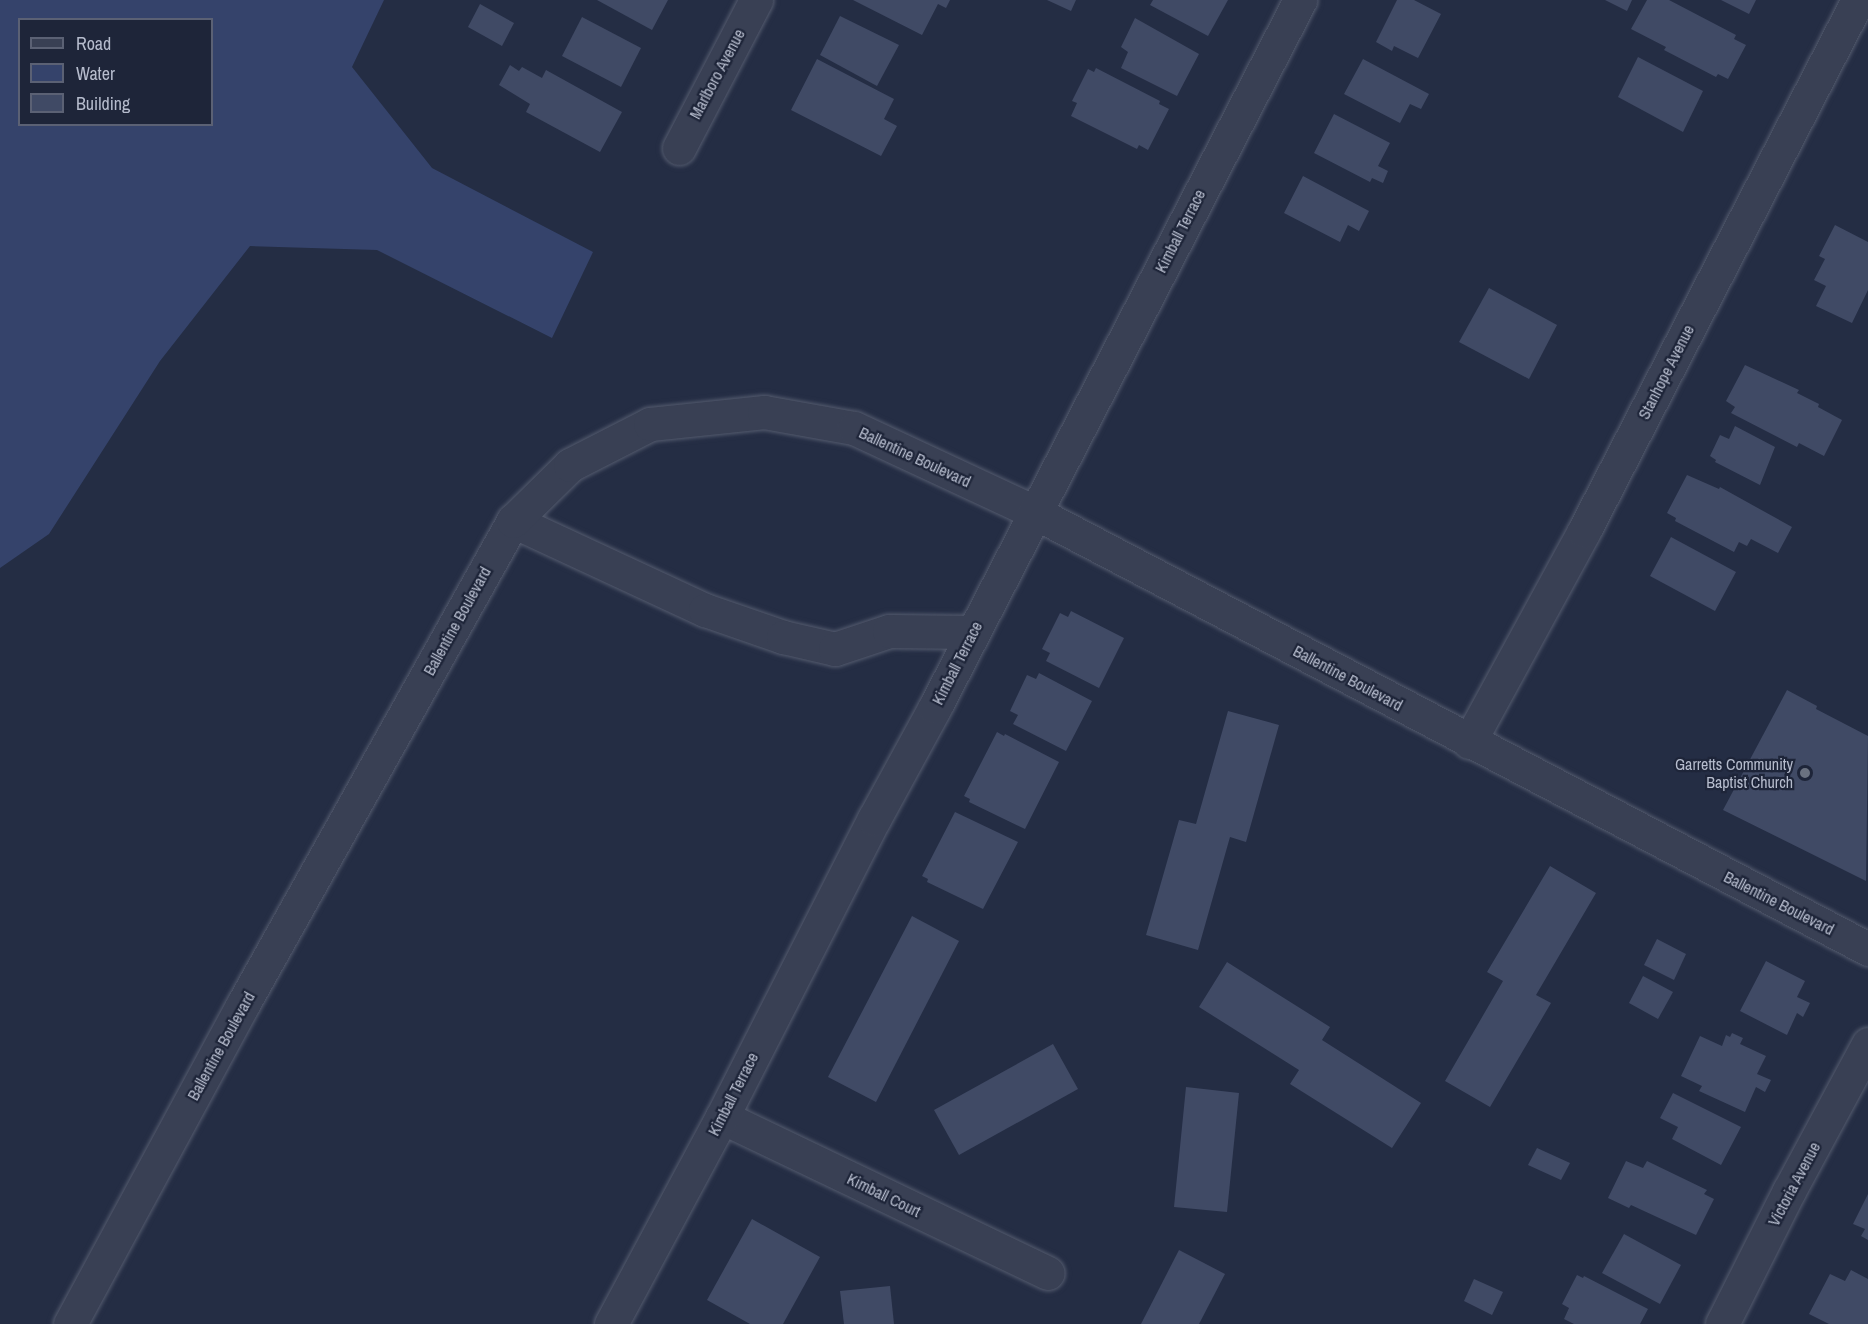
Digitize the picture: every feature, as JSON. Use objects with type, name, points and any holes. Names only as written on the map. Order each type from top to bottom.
[{"type":"street","name":"Marlboro Avenue","points":[[679,147],[756,0]]},
{"type":"street","name":"Kimball Terrace","points":[[611,1324],[722,1117],[796,967],[973,632],[1300,0]]},
{"type":"street","name":"Stanhope Avenue","points":[[1469,742],[1584,531],[1857,0]]},
{"type":"street","name":"Ballentine Boulevard","points":[[70,1324],[254,986],[513,521],[570,465],[650,424],[764,412],[854,428],[1034,512],[1469,742],[1868,949]]},
{"type":"street","points":[[513,521],[705,610],[783,637],[835,649],[889,631],[973,632]]},
{"type":"street","name":"Victoria Avenue","points":[[1722,1324],[1789,1191],[1868,1044]]},
{"type":"street","name":"Kimball Court","points":[[722,1117],[1047,1273]]},
{"type":"water","points":[[0,0],[384,0],[352,67],[432,168],[593,252],[552,338],[377,250],[250,246],[160,361],[49,534],[0,568]]},
{"type":"building","points":[[597,0],[668,0],[652,30]]},
{"type":"building","points":[[853,0],[950,0],[946,8],[938,4],[922,35]]},
{"type":"building","points":[[1047,0],[1076,0],[1071,11]]},
{"type":"building","points":[[1153,0],[1228,0],[1208,36],[1150,5]]},
{"type":"building","points":[[1397,0],[1414,0],[1441,14],[1418,58],[1394,46],[1392,51],[1376,42]]},
{"type":"building","points":[[1605,0],[1632,0],[1627,11]]},
{"type":"building","points":[[1647,0],[1669,0],[1736,35],[1734,39],[1746,45],[1728,79],[1718,74],[1716,77],[1664,50],[1666,47],[1631,29]]},
{"type":"building","points":[[1721,0],[1756,0],[1749,14]]},
{"type":"building","points":[[480,4],[514,23],[502,46],[468,27]]},
{"type":"building","points":[[840,16],[899,45],[877,86],[820,55]]},
{"type":"building","points":[[582,17],[641,48],[621,87],[562,56]]},
{"type":"building","points":[[1135,18],[1199,54],[1177,96],[1121,68],[1128,52],[1121,47]]},
{"type":"building","points":[[1638,57],[1703,91],[1683,132],[1618,97]]},
{"type":"building","points":[[817,59],[894,99],[884,119],[897,126],[881,156],[791,110]]},
{"type":"building","points":[[1363,59],[1429,94],[1421,109],[1410,104],[1400,123],[1344,94]]},
{"type":"building","points":[[510,65],[519,71],[522,67],[542,78],[546,70],[622,112],[600,152],[526,112],[530,104],[499,85]]},
{"type":"building","points":[[1096,68],[1160,101],[1159,104],[1169,109],[1148,150],[1139,145],[1137,149],[1071,116],[1077,103],[1072,101],[1088,69],[1094,72]]},
{"type":"building","points":[[1334,114],[1390,143],[1378,166],[1388,171],[1383,183],[1372,178],[1370,182],[1314,153]]},
{"type":"building","points":[[1303,176],[1369,211],[1359,231],[1348,225],[1340,242],[1284,213]]},
{"type":"building","points":[[1835,225],[1868,242],[1868,290],[1852,323],[1816,306],[1826,286],[1814,280],[1825,259],[1819,256]]},
{"type":"building","points":[[1489,288],[1557,325],[1529,379],[1459,342]]},
{"type":"building","points":[[1745,365],[1799,390],[1797,393],[1819,404],[1818,407],[1842,420],[1824,456],[1799,443],[1797,447],[1731,413],[1735,407],[1726,401]]},
{"type":"building","points":[[1735,426],[1775,447],[1760,485],[1715,462],[1716,460],[1710,456],[1720,435],[1729,439]]},
{"type":"building","points":[[1687,475],[1719,489],[1720,487],[1792,527],[1778,553],[1751,539],[1747,546],[1739,542],[1734,552],[1675,521],[1676,518],[1667,513]]},
{"type":"building","points":[[1671,537],[1736,572],[1715,611],[1650,576]]},
{"type":"building","points":[[1071,611],[1124,638],[1099,688],[1046,661],[1050,653],[1042,649],[1060,613],[1068,617]]},
{"type":"building","points":[[1039,673],[1092,701],[1066,751],[1013,724],[1018,715],[1010,711],[1027,675],[1036,679]]},
{"type":"building","name":"Garretts Community Baptist Church","points":[[1787,690],[1817,706],[1816,709],[1868,736],[1866,881],[1723,810]]},
{"type":"building","points":[[1228,711],[1279,725],[1246,842],[1230,837],[1198,950],[1146,935],[1179,820],[1196,824]]},
{"type":"building","points":[[997,732],[1059,762],[1025,829],[969,802],[970,799],[964,796]]},
{"type":"building","points":[[955,812],[1018,842],[983,909],[927,882],[928,879],[922,876]]},
{"type":"building","points":[[1550,866],[1596,893],[1536,995],[1551,1003],[1490,1107],[1445,1081],[1503,981],[1487,972]]},
{"type":"building","points":[[912,916],[959,941],[876,1102],[828,1077]]},
{"type":"building","points":[[1657,939],[1686,954],[1674,980],[1644,965]]},
{"type":"building","points":[[1766,961],[1805,981],[1797,997],[1810,1003],[1803,1017],[1797,1013],[1787,1035],[1740,1011]]},
{"type":"building","points":[[1227,962],[1330,1027],[1322,1040],[1421,1103],[1392,1148],[1290,1084],[1299,1070],[1199,1007]]},
{"type":"building","points":[[1643,976],[1673,992],[1658,1019],[1629,1003]]},
{"type":"building","points":[[1732,1033],[1743,1038],[1740,1044],[1766,1056],[1757,1074],[1771,1080],[1765,1092],[1756,1087],[1745,1112],[1699,1091],[1702,1086],[1681,1076],[1700,1036],[1722,1046],[1726,1035],[1730,1037]]},
{"type":"building","points":[[1053,1044],[1078,1089],[959,1155],[934,1110]]},
{"type":"building","points":[[1186,1087],[1239,1093],[1227,1212],[1174,1207]]},
{"type":"building","points":[[1673,1093],[1741,1127],[1721,1165],[1672,1139],[1678,1127],[1660,1118]]},
{"type":"building","points":[[1537,1148],[1570,1163],[1561,1180],[1528,1165]]},
{"type":"building","points":[[1626,1161],[1643,1168],[1647,1161],[1707,1190],[1704,1194],[1714,1199],[1696,1235],[1631,1205],[1629,1208],[1608,1198]]},
{"type":"building","points":[[1868,1194],[1868,1240],[1861,1236],[1865,1229],[1853,1224]]},
{"type":"building","points":[[752,1219],[820,1257],[783,1324],[750,1324],[707,1300]]},
{"type":"building","points":[[1624,1234],[1681,1265],[1660,1304],[1602,1273]]},
{"type":"building","points":[[1179,1250],[1225,1274],[1199,1324],[1141,1324]]},
{"type":"building","points":[[1851,1270],[1868,1279],[1868,1324],[1829,1324],[1809,1314],[1830,1274],[1845,1281]]},
{"type":"building","points":[[1577,1275],[1583,1278],[1584,1276],[1648,1309],[1640,1324],[1574,1324],[1564,1319],[1569,1308],[1562,1304]]},
{"type":"building","points":[[1474,1279],[1503,1292],[1492,1315],[1464,1301]]},
{"type":"building","points":[[890,1286],[894,1324],[844,1324],[840,1291]]},
{"type":"place","name":"Garretts Community Baptist Church","points":[[1805,773]]}]
